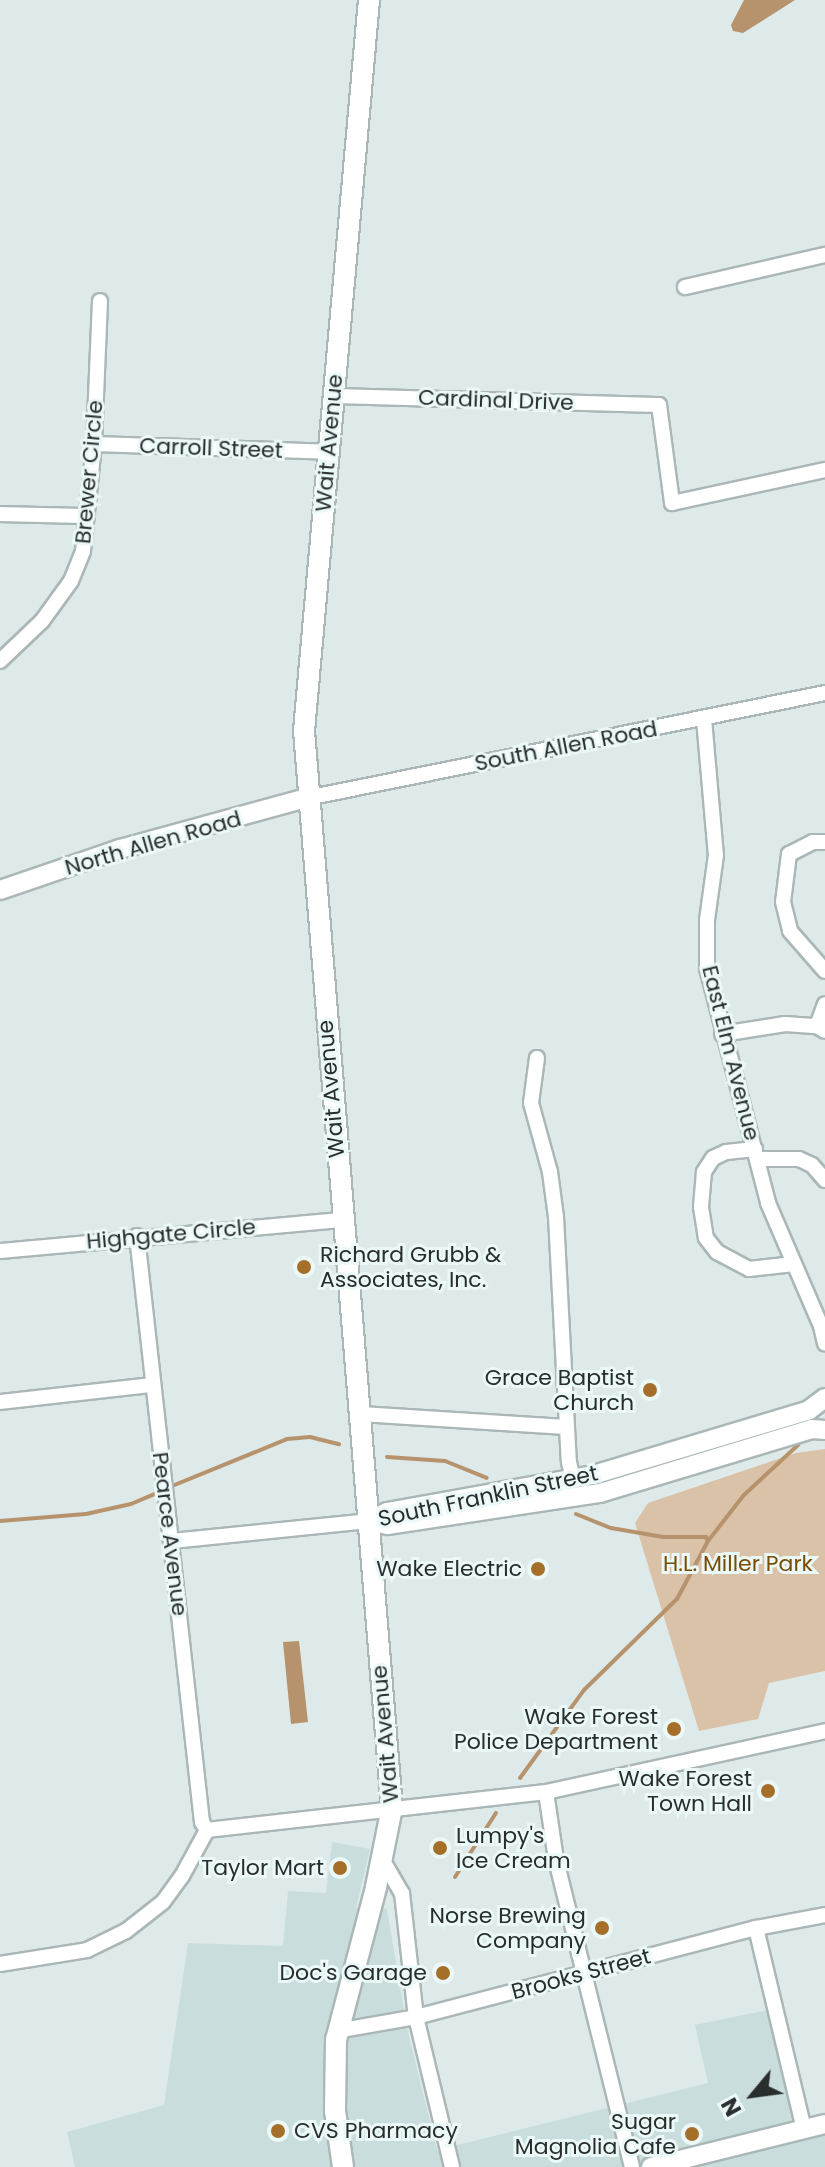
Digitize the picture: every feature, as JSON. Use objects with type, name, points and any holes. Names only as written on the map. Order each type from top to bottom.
[{"type":"main road","name":"Wait Avenue","points":[[343,2167],[334,2083],[337,2031],[382,1859],[392,1808],[307,798],[304,731],[369,0]]},
{"type":"street","points":[[685,287],[825,255]]},
{"type":"street","name":"Brewer Circle","points":[[0,661],[42,621],[71,581],[83,551],[94,444],[100,301]]},
{"type":"street","name":"Cardinal Drive","points":[[333,396],[659,405],[672,503],[825,470]]},
{"type":"street","name":"Carroll Street","points":[[94,444],[329,452]]},
{"type":"street","points":[[0,514],[87,516]]},
{"type":"street","name":"South Allen Road","points":[[307,798],[825,693]]},
{"type":"street","name":"East Elm Avenue","points":[[704,719],[716,855],[707,920],[707,968],[768,1203],[794,1264],[820,1304],[825,1344]]},
{"type":"street","name":"North Allen Road","points":[[0,890],[120,849],[307,798]]},
{"type":"street","points":[[825,842],[813,842],[789,854],[783,902],[790,931],[825,971]]},
{"type":"street","points":[[722,1034],[785,1024],[821,1029],[825,1004]]},
{"type":"street","points":[[537,1058],[531,1103],[550,1172],[556,1217],[567,1427],[573,1479]]},
{"type":"street","points":[[794,1264],[749,1269],[717,1252],[706,1238],[701,1207],[704,1172],[713,1158],[726,1152],[799,1159],[812,1165],[825,1180]]},
{"type":"street","name":"Highgate Circle","points":[[0,1251],[137,1236],[342,1220]]},
{"type":"street","name":"Pearce Avenue","points":[[137,1236],[202,1822],[207,1830]]},
{"type":"street","points":[[0,1402],[152,1385]]},
{"type":"street","name":"South Franklin Street","points":[[368,1521],[387,1512],[573,1479],[666,1456],[809,1410],[825,1398]]},
{"type":"street","points":[[360,1414],[432,1421],[567,1427]]},
{"type":"street","name":"South Franklin Street","points":[[368,1521],[388,1525],[600,1493],[812,1429],[825,1430]]},
{"type":"street","points":[[172,1541],[368,1521]]},
{"type":"street","points":[[0,1964],[87,1950],[126,1931],[163,1902],[182,1876],[207,1830],[546,1792],[825,1731]]},
{"type":"street","points":[[546,1792],[556,1860],[632,2167]]},
{"type":"street","points":[[382,1859],[402,1893],[416,2017],[452,2167]]},
{"type":"street","name":"Brooks Street","points":[[337,2031],[416,2017],[756,1928],[825,1915]]},
{"type":"street","points":[[756,1928],[804,2129]]},
{"type":"street","points":[[651,2167],[825,2124]]},
{"type":"shaded area","points":[[744,0],[795,0],[743,33],[733,31],[731,25]]},
{"type":"shaded area","points":[[299,1641],[308,1722],[291,1724],[283,1642]]},
{"type":"shaded area","points":[[332,1842],[370,1849],[356,1908],[387,1909],[407,2028],[437,2150],[708,2083],[695,2025],[768,2010],[798,2136],[825,2131],[825,2167],[75,2167],[67,2132],[164,2105],[188,1943],[283,1946],[288,1891],[326,1893]]},
{"type":"green space","name":"H.L. Miller Park","points":[[825,1449],[825,1671],[769,1683],[758,1719],[699,1731],[635,1523],[648,1503],[796,1453]]},
{"type":"waterway","points":[[172,1486],[287,1439],[310,1437],[339,1444]]},
{"type":"waterway","points":[[520,1778],[584,1690],[677,1599],[708,1541],[744,1495],[798,1445]]},
{"type":"waterway","points":[[387,1457],[445,1461],[487,1478]]},
{"type":"waterway","points":[[0,1521],[86,1514],[131,1504],[155,1494]]},
{"type":"waterway","points":[[576,1514],[611,1528],[663,1537],[706,1537],[708,1541]]},
{"type":"waterway","points":[[455,1877],[496,1813]]},
{"type":"place","name":"Richard Grubb & Associates, Inc.","points":[[304,1267]]},
{"type":"place","name":"Grace Baptist Church","points":[[650,1390]]},
{"type":"place","name":"Wake Electric","points":[[538,1569]]},
{"type":"place","name":"Wake Forest Police Department","points":[[674,1729]]},
{"type":"place","name":"Wake Forest Town Hall","points":[[768,1791]]},
{"type":"place","name":"Lumpy's Ice Cream","points":[[440,1848]]},
{"type":"place","name":"Taylor Mart","points":[[340,1868]]},
{"type":"place","name":"Norse Brewing Company","points":[[602,1928]]},
{"type":"place","name":"Doc's Garage","points":[[443,1973]]},
{"type":"place","name":"CVS Pharmacy","points":[[278,2131]]},
{"type":"place","name":"Sugar Magnolia Cafe","points":[[692,2134]]}]
